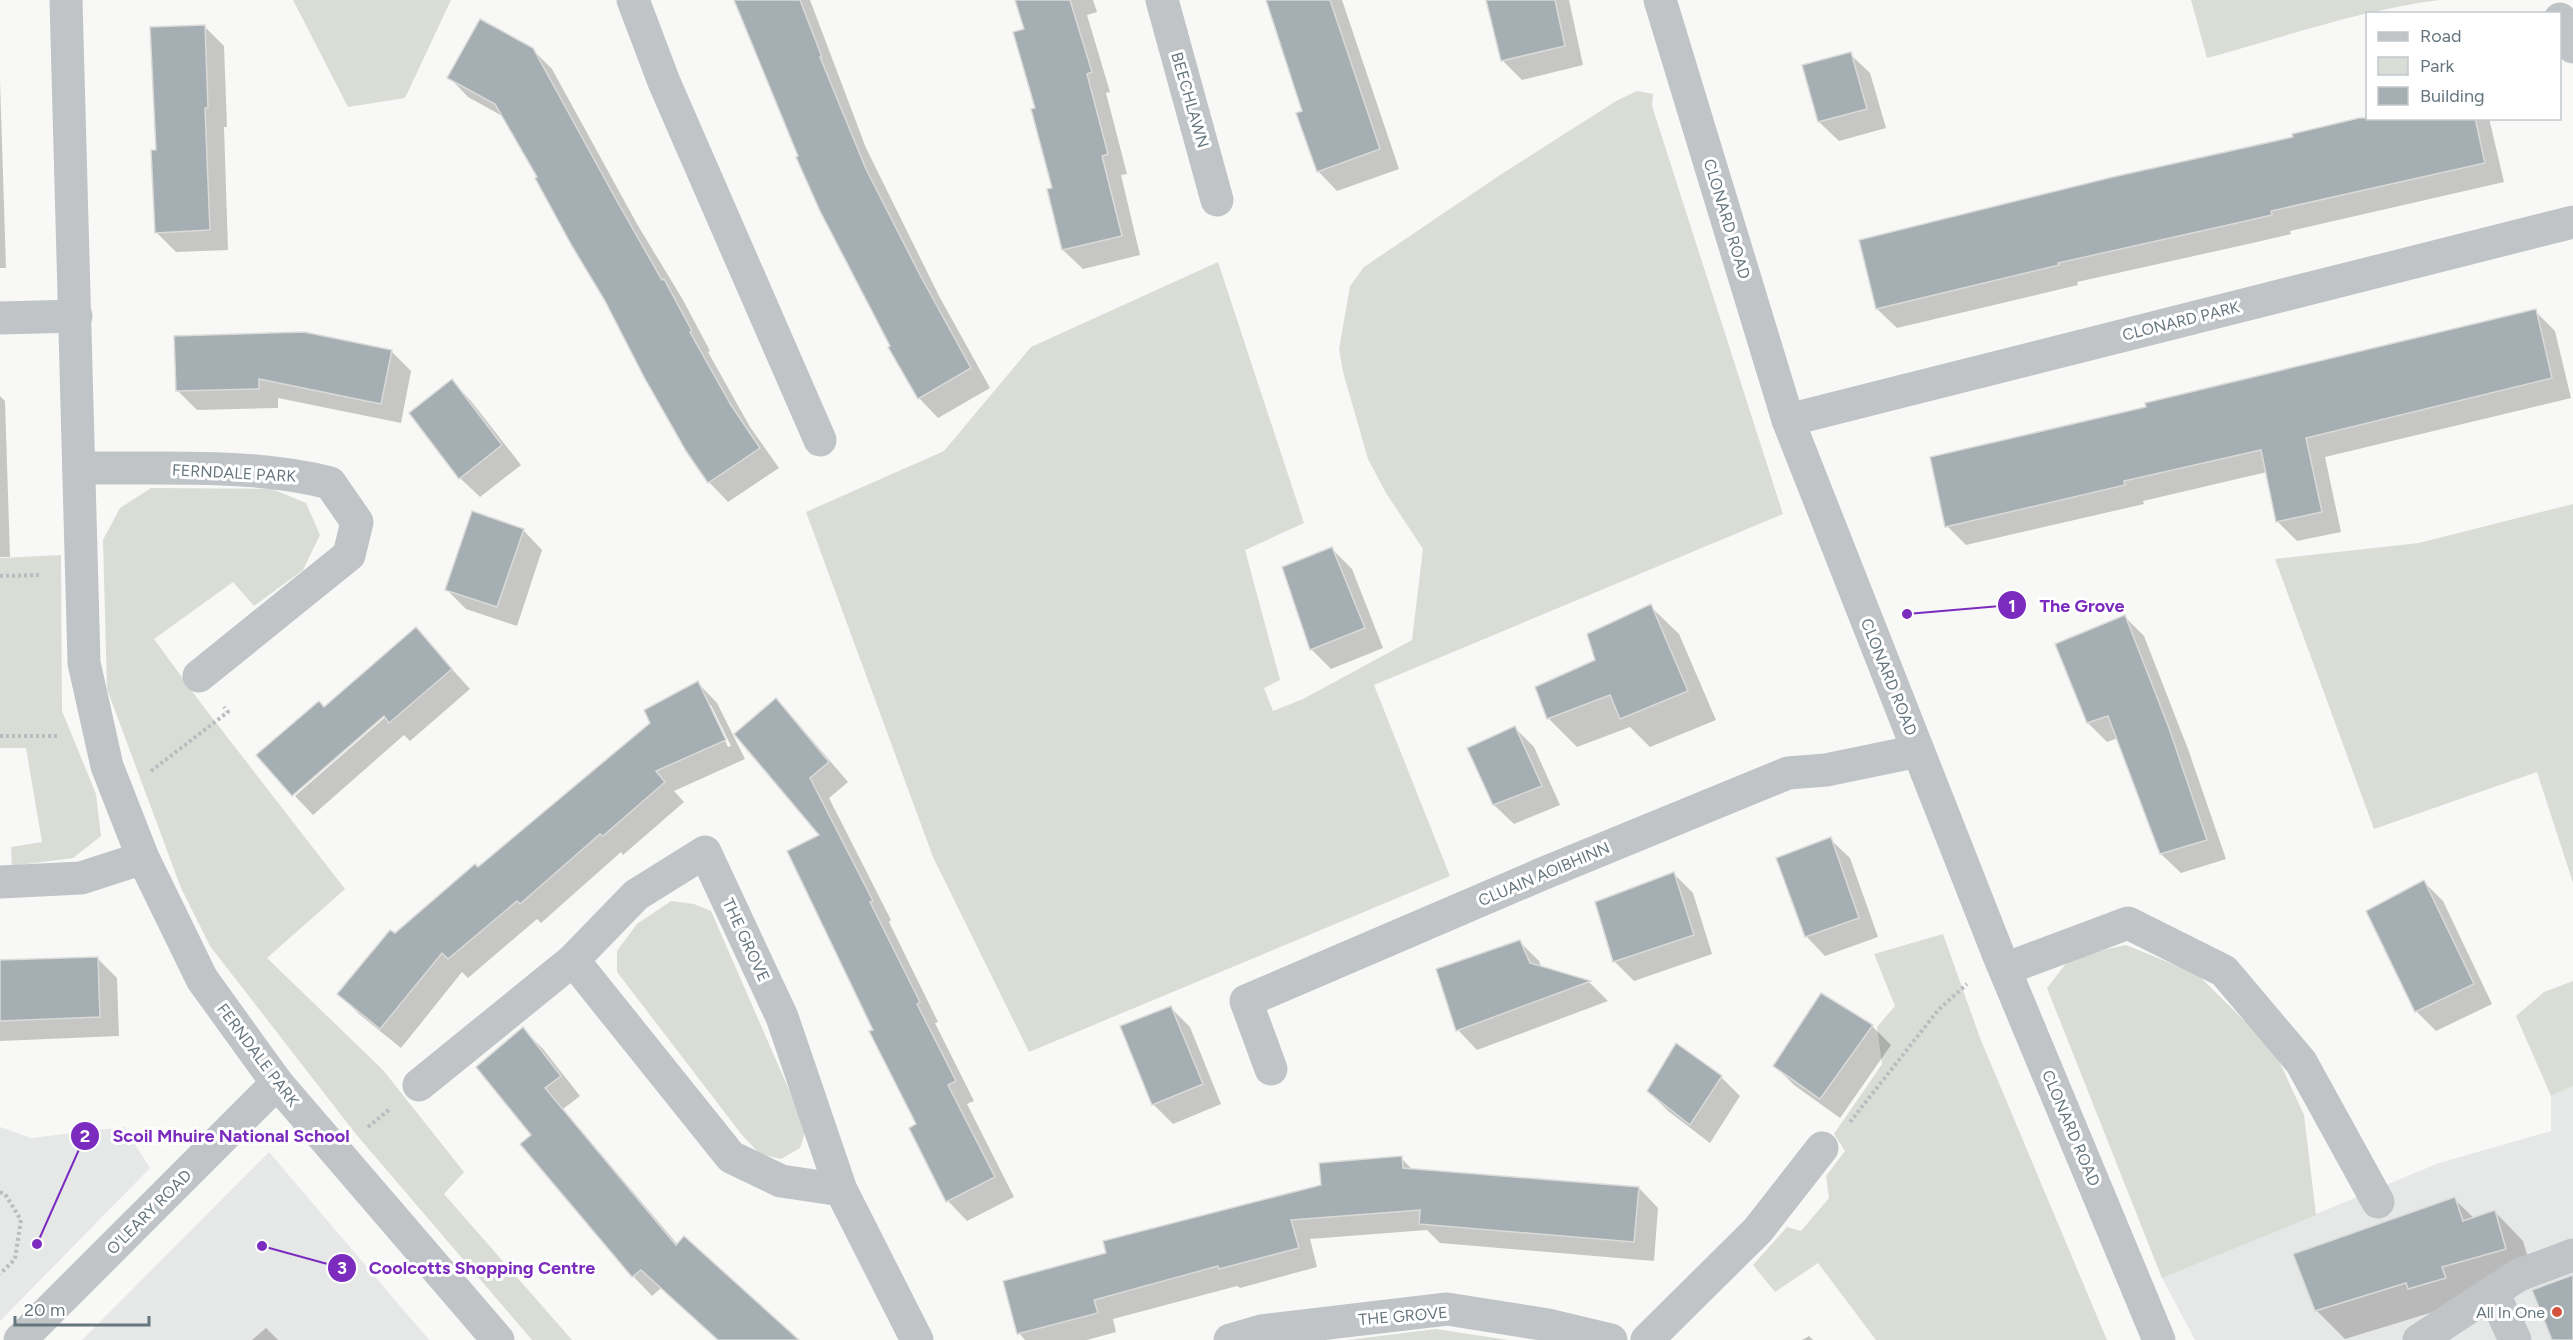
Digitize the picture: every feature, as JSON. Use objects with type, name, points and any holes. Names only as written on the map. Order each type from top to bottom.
[{"type":"street","name":"FERNDALE PARK","points":[[66,0],[84,663],[107,766],[143,858],[202,979],[278,1083],[491,1337]]},
{"type":"street","points":[[633,0],[664,82],[820,440]]},
{"type":"street","name":"BEECHLAWN","points":[[1162,0],[1217,200]]},
{"type":"street","name":"CLONARD ROAD","points":[[1660,0],[1788,420],[2002,962],[2159,1340]]},
{"type":"street","points":[[2561,23],[2573,47]]},
{"type":"street","name":"CLONARD PARK","points":[[1788,420],[2573,222]]},
{"type":"street","points":[[0,318],[76,316]]},
{"type":"street","name":"FERNDALE PARK","points":[[79,468],[265,471],[298,475],[330,483],[357,522],[349,555],[199,676]]},
{"type":"street","name":"CLUAIN AOIBHINN","points":[[1271,1069],[1246,1001],[1542,874],[1788,773],[1826,770],[1918,751]]},
{"type":"street","name":"THE GROVE","points":[[419,1085],[573,960],[636,895],[705,852],[783,1017],[841,1190],[917,1340]]},
{"type":"street","points":[[0,882],[81,878],[143,858]]},
{"type":"street","points":[[2002,962],[2128,923],[2224,971],[2301,1062],[2378,1202]]},
{"type":"street","points":[[573,960],[731,1157],[781,1181],[841,1190]]},
{"type":"street","name":"O'LEARY ROAD","points":[[20,1340],[278,1083]]},
{"type":"street","points":[[1647,1340],[1758,1230],[1821,1148]]},
{"type":"street","points":[[2419,1340],[2519,1275],[2573,1256]]},
{"type":"street","points":[[2493,1292],[2515,1340]]},
{"type":"street","name":"THE GROVE","points":[[1230,1340],[1261,1330],[1447,1309],[1548,1325],[1611,1340]]},
{"type":"path","points":[[119,796],[228,712],[199,676]]},
{"type":"path","points":[[0,736],[100,735]]},
{"type":"path","points":[[1821,1148],[1841,1133],[1939,1009],[2002,962]]},
{"type":"path","points":[[337,1152],[419,1085]]},
{"type":"path","points":[[0,1192],[5,1194],[21,1220],[15,1259],[0,1274]]},
{"type":"shaded area","points":[[2573,1086],[2573,1340],[2195,1340],[2162,1278],[2439,1163],[2551,1131],[2551,1096]]},
{"type":"shaded area","points":[[0,1127],[31,1138],[124,1127],[150,1168],[0,1321]]},
{"type":"shaded area","points":[[269,1152],[429,1340],[82,1340]]},
{"type":"green space","points":[[293,0],[451,0],[405,98],[348,107]]},
{"type":"green space","points":[[2191,0],[2439,0],[2366,12],[2207,58]]},
{"type":"green space","points":[[1637,91],[1653,94],[1652,106],[1783,514],[1374,685],[1450,876],[1029,1052],[933,857],[806,512],[944,451],[1031,347],[1218,262],[1304,523],[1245,550],[1280,680],[1264,688],[1273,711],[1303,699],[1412,640],[1423,549],[1386,493],[1368,459],[1343,372],[1339,349],[1350,286],[1364,267],[1500,175],[1616,101]]},
{"type":"green space","points":[[151,488],[272,489],[306,503],[320,535],[303,570],[254,606],[233,582],[154,639],[345,889],[267,958],[383,1070],[464,1172],[444,1194],[572,1340],[532,1340],[355,1133],[210,946],[181,888],[107,689],[103,540],[120,508]]},
{"type":"green space","points":[[2573,504],[2573,883],[2537,772],[2374,829],[2275,559],[2419,543]]},
{"type":"green space","points":[[61,555],[62,711],[96,794],[101,836],[73,858],[12,866],[11,847],[42,842],[26,748],[0,748],[0,558]]},
{"type":"green space","points":[[671,901],[694,904],[711,911],[806,1129],[800,1148],[781,1159],[760,1154],[742,1135],[617,972],[617,951],[637,924]]},
{"type":"green space","points":[[1943,934],[1980,1038],[2107,1340],[1876,1340],[1818,1263],[1775,1292],[1753,1265],[1787,1227],[1801,1231],[1829,1198],[1826,1176],[1845,1151],[1834,1134],[1882,1064],[1877,1027],[1895,1006],[1874,954]]},
{"type":"green space","points":[[2126,945],[2197,974],[2274,1050],[2304,1115],[2316,1215],[2162,1278],[2047,988],[2071,957]]},
{"type":"green space","points":[[2573,981],[2573,1086],[2551,1096],[2516,1016],[2544,992]]},
{"type":"green space","points":[[1436,1329],[1508,1340],[1348,1340]]},
{"type":"building","points":[[734,0],[800,0],[822,57],[820,57],[866,169],[971,368],[918,399],[888,347],[890,346],[820,211],[796,157],[798,156]]},
{"type":"building","points":[[1015,0],[1070,0],[1092,72],[1087,74],[1108,154],[1102,156],[1122,236],[1062,250],[1047,189],[1052,188],[1031,109],[1035,108],[1013,32],[1024,29]]},
{"type":"building","points":[[1266,0],[1330,0],[1380,149],[1317,172],[1296,113],[1302,111]]},
{"type":"building","points":[[1486,0],[1555,0],[1565,46],[1501,61]]},
{"type":"building","points":[[480,19],[533,48],[618,203],[662,280],[664,279],[692,331],[690,332],[731,405],[760,448],[708,483],[686,451],[644,377],[604,299],[572,246],[535,178],[537,177],[495,104],[447,78]]},
{"type":"building","points":[[205,25],[208,108],[205,108],[210,230],[155,233],[151,150],[156,150],[150,27]]},
{"type":"building","points":[[1851,52],[1867,109],[1818,122],[1802,65]]},
{"type":"building","points":[[2359,118],[2366,118],[2366,120],[2475,120],[2485,163],[2271,211],[2272,215],[2058,263],[2059,265],[1876,309],[1859,240],[2113,177],[2293,137],[2292,134]]},
{"type":"building","points":[[2536,309],[2552,378],[2306,438],[2322,512],[2276,522],[2261,450],[2124,481],[2125,485],[1945,527],[1930,457],[2146,407],[2145,403]]},
{"type":"building","points":[[304,332],[392,350],[381,404],[259,379],[259,389],[176,391],[174,336]]},
{"type":"building","points":[[452,379],[502,445],[459,479],[409,413]]},
{"type":"building","points":[[472,511],[524,529],[497,607],[445,590]]},
{"type":"building","points":[[1332,547],[1365,628],[1310,650],[1282,567]]},
{"type":"building","points":[[1651,604],[1688,691],[1620,719],[1610,695],[1547,719],[1535,687],[1595,660],[1587,634]]},
{"type":"building","points":[[2125,615],[2169,728],[2207,840],[2160,854],[2108,716],[2087,723],[2055,644]]},
{"type":"building","points":[[416,627],[452,669],[389,723],[384,716],[292,796],[256,755],[319,701],[324,707]]},
{"type":"building","points":[[698,681],[726,740],[656,771],[665,782],[603,836],[600,834],[520,904],[517,901],[448,959],[442,953],[380,1029],[337,994],[390,930],[395,933],[475,864],[478,867],[650,723],[644,710]]},
{"type":"building","points":[[776,698],[829,762],[810,778],[873,901],[870,902],[920,1002],[917,1004],[956,1081],[948,1085],[995,1177],[946,1202],[909,1128],[916,1124],[869,1031],[873,1030],[787,851],[819,835],[734,734]]},
{"type":"building","points":[[1515,726],[1542,786],[1493,805],[1467,748]]},
{"type":"building","points":[[1831,837],[1859,918],[1805,937],[1776,858]]},
{"type":"building","points":[[1674,872],[1694,935],[1613,962],[1595,902]]},
{"type":"building","points":[[2424,880],[2474,984],[2415,1012],[2366,911]]},
{"type":"building","points":[[1520,940],[1530,963],[1591,981],[1456,1031],[1436,969]]},
{"type":"building","points":[[98,957],[100,1017],[0,1021],[0,960]]},
{"type":"building","points":[[1821,993],[1873,1025],[1820,1099],[1773,1066]]},
{"type":"building","points":[[1171,1006],[1203,1084],[1152,1105],[1120,1026]]},
{"type":"building","points":[[523,1027],[561,1076],[545,1088],[676,1245],[684,1236],[799,1340],[718,1340],[641,1270],[632,1277],[520,1144],[531,1135],[476,1067]]},
{"type":"building","points":[[1676,1043],[1722,1076],[1690,1125],[1647,1091]]},
{"type":"building","points":[[1402,1156],[1403,1168],[1639,1187],[1634,1242],[1419,1224],[1420,1210],[1291,1220],[1299,1248],[1219,1269],[1218,1266],[1094,1300],[1098,1313],[1017,1334],[1003,1281],[1106,1253],[1103,1241],[1321,1185],[1319,1163]]},
{"type":"building","points":[[2455,1197],[2463,1221],[2495,1210],[2506,1249],[2442,1267],[2446,1278],[2408,1289],[2406,1283],[2315,1311],[2293,1254]]},
{"type":"building","name":"All In One","points":[[2573,1275],[2573,1340],[2552,1340],[2532,1290]]},
{"type":"place","name":"The Grove","points":[[1907,614]]},
{"type":"place","name":"Scoil Mhuire National School","points":[[37,1244]]},
{"type":"place","name":"Coolcotts Shopping Centre","points":[[262,1246]]},
{"type":"place","name":"All In One","points":[[2557,1312]]}]
